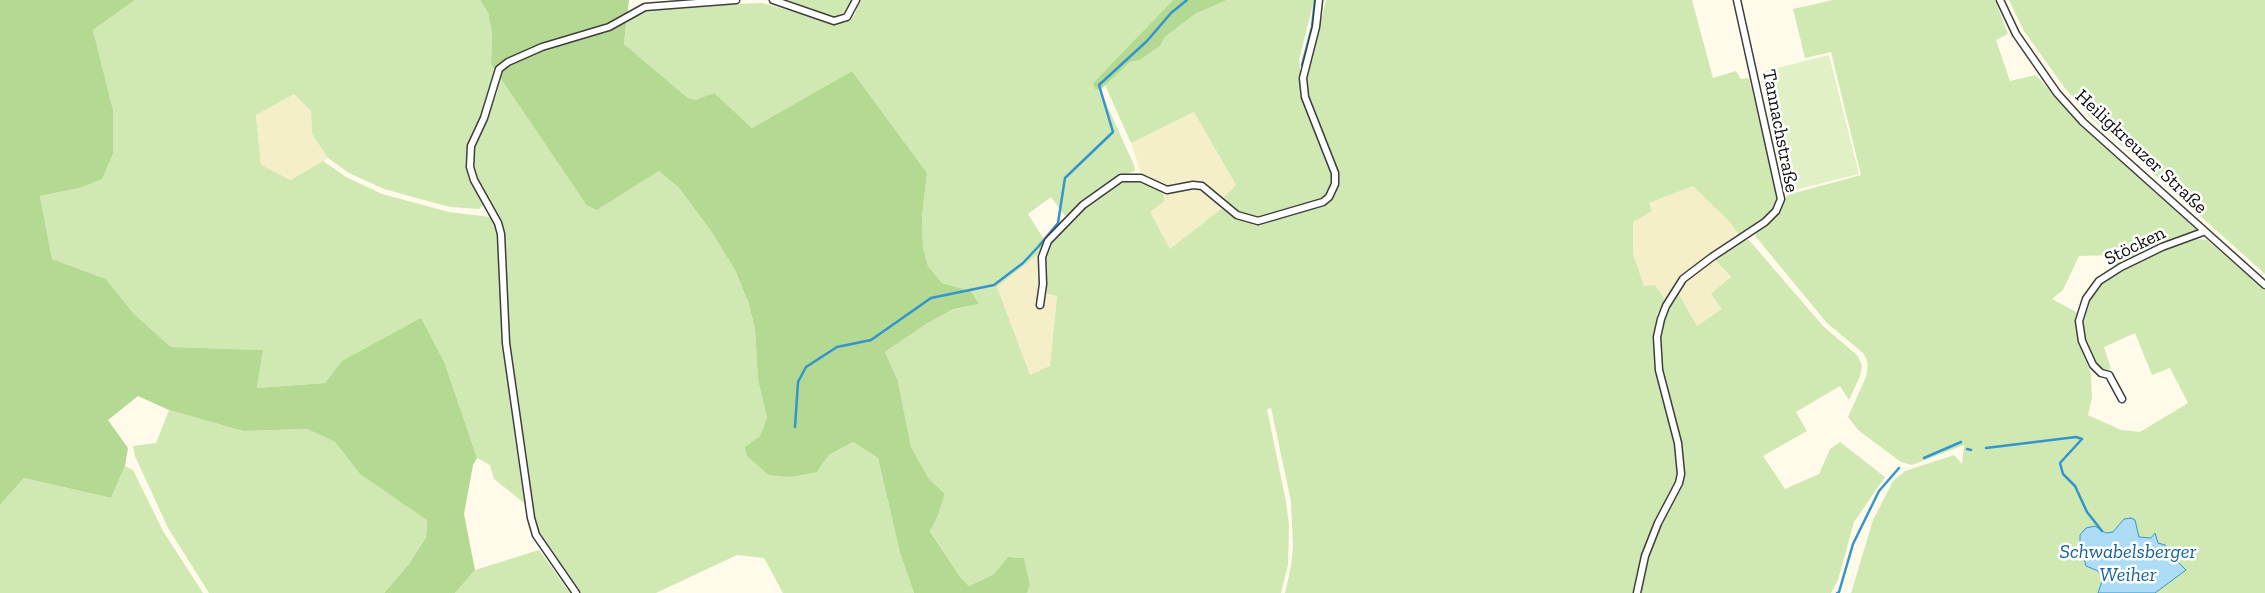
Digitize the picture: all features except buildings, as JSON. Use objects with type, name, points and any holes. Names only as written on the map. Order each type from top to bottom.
[{"type":"street","points":[[576,593],[536,534],[531,518],[506,343],[501,234],[498,222],[474,180],[470,167],[471,146],[484,118],[499,69],[508,62],[542,47],[609,27],[645,7],[736,0]]},
{"type":"street","points":[[773,0],[834,21],[847,17],[856,0]]},
{"type":"street","points":[[1040,305],[1043,284],[1042,257],[1048,241],[1083,205],[1121,178],[1141,178],[1167,190],[1193,184],[1202,186],[1237,215],[1258,221],[1323,202],[1329,197],[1335,184],[1335,173],[1305,97],[1304,78],[1316,27],[1319,0]]},
{"type":"street","name":"Tannachstraße","points":[[1637,593],[1645,556],[1681,474],[1678,443],[1658,370],[1657,337],[1661,319],[1666,306],[1684,279],[1712,257],[1765,222],[1776,211],[1781,199],[1737,0]]},
{"type":"street","name":"Heiligkreuzer Straße","points":[[2000,0],[2016,34],[2057,93],[2090,128],[2265,285]]},
{"type":"street","name":"Stöcken","points":[[2122,399],[2109,375],[2100,373],[2093,365],[2082,341],[2079,321],[2086,299],[2100,281],[2121,267],[2162,247],[2204,232]]},
{"type":"shaded area","points":[[294,94],[311,111],[312,134],[328,158],[292,180],[261,165],[256,114]]},
{"type":"shaded area","points":[[1194,112],[1236,185],[1228,203],[1170,249],[1149,212],[1165,201],[1162,186],[1141,174],[1131,143]]},
{"type":"shaded area","points":[[1693,186],[1729,221],[1744,240],[1715,260],[1731,278],[1723,309],[1697,327],[1678,294],[1671,304],[1655,285],[1644,287],[1633,254],[1633,222],[1652,211],[1649,203]]},
{"type":"shaded area","points":[[1044,251],[1057,296],[1050,366],[1030,376],[997,287],[1034,256]]},
{"type":"green space","points":[[0,0],[135,0],[93,30],[113,110],[113,153],[102,179],[79,188],[40,196],[52,259],[106,279],[134,314],[171,347],[263,350],[257,388],[325,383],[342,361],[421,318],[445,364],[477,458],[473,465],[464,514],[475,570],[455,593],[384,593],[409,564],[426,537],[427,520],[360,474],[335,442],[307,429],[243,431],[169,410],[138,396],[108,420],[128,448],[125,466],[111,498],[24,478],[0,505]]},
{"type":"green space","points":[[135,0],[480,0],[488,13],[492,33],[491,64],[495,70],[482,117],[469,145],[467,156],[466,167],[483,205],[479,209],[450,207],[384,189],[349,173],[328,158],[312,134],[311,111],[294,94],[256,115],[261,165],[291,180],[323,161],[346,177],[382,194],[449,212],[490,217],[495,224],[498,235],[502,343],[524,503],[494,479],[490,465],[477,458],[445,364],[342,361],[325,383],[257,388],[263,350],[171,347],[134,314],[106,279],[52,259],[40,196],[79,188],[113,110],[93,30]]},
{"type":"green space","points":[[480,0],[629,0],[624,44],[688,98],[696,100],[714,93],[752,128],[852,71],[927,173],[922,216],[923,247],[928,266],[942,283],[971,291],[979,304],[954,309],[926,324],[885,352],[898,381],[911,447],[929,479],[945,494],[930,531],[960,577],[969,586],[994,574],[1008,557],[1024,558],[1030,585],[1027,593],[914,593],[900,553],[878,458],[853,442],[829,455],[817,472],[790,477],[769,475],[747,456],[745,447],[760,436],[767,418],[758,380],[755,330],[749,304],[735,270],[711,231],[679,188],[659,171],[597,210],[587,206],[491,64],[492,33],[488,13]]},
{"type":"green space","points":[[788,0],[853,0],[848,10],[835,17],[826,16]]},
{"type":"green space","points":[[859,0],[1173,0],[1093,83],[1095,89],[1100,90],[1135,171],[1113,179],[1065,216],[1051,197],[1028,214],[1045,241],[1038,254],[997,287],[1030,375],[1050,366],[1057,296],[1046,293],[1044,251],[1085,207],[1122,181],[1141,181],[1163,192],[1165,201],[1150,212],[1170,249],[1222,208],[1245,222],[1258,224],[1323,204],[1332,199],[1339,185],[1338,172],[1308,96],[1307,78],[1326,0],[1692,0],[1713,78],[1736,71],[1741,79],[1749,78],[1777,195],[1777,203],[1774,210],[1763,220],[1740,236],[1729,221],[1693,186],[1649,203],[1652,211],[1633,222],[1633,254],[1644,286],[1655,285],[1664,298],[1664,303],[1657,314],[1654,335],[1655,371],[1675,444],[1678,474],[1635,593],[1285,593],[1293,547],[1291,501],[1271,408],[1267,409],[1289,525],[1288,565],[1281,593],[1027,593],[1030,585],[1024,558],[1009,557],[994,574],[969,586],[960,577],[930,530],[938,515],[945,494],[929,479],[911,447],[898,381],[885,352],[926,324],[955,309],[979,304],[971,291],[942,283],[928,266],[923,247],[922,216],[927,173],[852,71],[752,128],[714,94],[696,100],[688,98],[624,44],[627,21],[647,11],[668,7],[762,3],[834,23],[845,23],[855,15]]},
{"type":"green space","points":[[1173,0],[1227,0],[1195,14],[1165,37],[1160,46],[1140,60],[1130,62],[1100,90],[1095,89],[1093,83]]},
{"type":"green space","points":[[1227,0],[1314,0],[1299,60],[1301,77],[1333,173],[1327,196],[1321,200],[1258,218],[1238,212],[1227,204],[1223,198],[1236,185],[1194,112],[1131,143],[1105,85],[1130,62],[1140,60],[1160,46],[1165,37],[1195,14]]},
{"type":"green space","points":[[1833,0],[1995,0],[2008,34],[1996,40],[2010,81],[2036,75],[2080,125],[2196,229],[2194,233],[2120,263],[2114,268],[2113,255],[2079,256],[2063,290],[2052,299],[2078,313],[2075,320],[2078,339],[2091,374],[2092,398],[2088,415],[2121,430],[2140,432],[2188,403],[2170,368],[2152,375],[2135,333],[2104,347],[2111,369],[2103,371],[2096,364],[2085,340],[2082,322],[2089,299],[2102,282],[2164,250],[2196,239],[2207,240],[2265,290],[2265,593],[2155,593],[2186,570],[2165,545],[2158,543],[2155,533],[2151,538],[2139,537],[2135,520],[2124,519],[2113,532],[2106,533],[2101,528],[2080,542],[2086,566],[2098,571],[2103,578],[2098,593],[1851,593],[1873,520],[1893,481],[1905,471],[1954,455],[1962,464],[1964,445],[1912,465],[1901,462],[1858,430],[1848,417],[1866,377],[1868,365],[1866,358],[1863,353],[1827,323],[1756,237],[1756,233],[1780,213],[1787,195],[1861,175],[1831,52],[1805,58],[1793,9]]},
{"type":"green space","points":[[2009,0],[2265,0],[2265,274],[2089,116],[2064,87],[2024,31]]},
{"type":"green space","points":[[1829,55],[1859,174],[1791,191],[1761,72]]},
{"type":"green space","points":[[499,76],[587,206],[597,210],[659,171],[679,188],[711,231],[735,270],[749,304],[755,330],[758,380],[767,418],[760,436],[746,447],[817,472],[829,455],[853,442],[878,458],[900,553],[914,593],[783,593],[764,558],[737,555],[656,593],[580,593],[539,533],[533,518],[509,343],[504,234],[501,222],[476,178],[473,166],[474,148],[497,93]]},
{"type":"green space","points":[[1744,240],[1749,240],[1823,326],[1858,356],[1862,366],[1860,376],[1849,400],[1840,386],[1796,412],[1807,431],[1763,456],[1785,489],[1819,474],[1830,449],[1840,442],[1885,477],[1854,522],[1838,580],[1831,593],[1640,593],[1649,557],[1661,523],[1682,484],[1683,474],[1680,442],[1662,370],[1660,337],[1663,319],[1678,293],[1697,326],[1722,309],[1711,294],[1731,277],[1715,260]]},
{"type":"green space","points":[[169,410],[243,431],[307,429],[335,442],[360,474],[427,519],[426,536],[409,564],[384,593],[209,593],[168,528],[135,456],[133,446],[156,443]]},
{"type":"green space","points":[[125,466],[133,470],[163,531],[203,593],[0,593],[0,505],[24,478],[111,498]]},
{"type":"green space","points":[[539,550],[570,593],[455,593],[475,570]]},
{"type":"water","name":"Schwabelsberger Weiher","points":[[2131,518],[2135,520],[2139,537],[2151,538],[2155,533],[2158,543],[2165,545],[2172,556],[2186,570],[2155,593],[2098,593],[2103,578],[2098,571],[2086,566],[2080,535],[2086,528],[2095,526],[2106,533],[2113,532],[2124,519]]},
{"type":"waterway","points":[[795,427],[798,382],[806,367],[837,347],[871,340],[931,298],[994,285],[1023,263],[1038,247],[1058,223],[1065,178],[1113,132],[1099,85],[1147,41],[1171,13],[1187,0]]},
{"type":"waterway","points":[[1302,65],[1312,27],[1315,0]]},
{"type":"waterway","points":[[1986,448],[2076,437],[2082,439],[2060,463],[2063,474],[2075,486],[2087,512],[2102,531]]},
{"type":"waterway","points":[[1924,458],[1961,442]]},
{"type":"waterway","points":[[1967,449],[1971,450]]},
{"type":"waterway","points":[[1837,593],[1839,592],[1853,544],[1879,491],[1899,468]]}]
